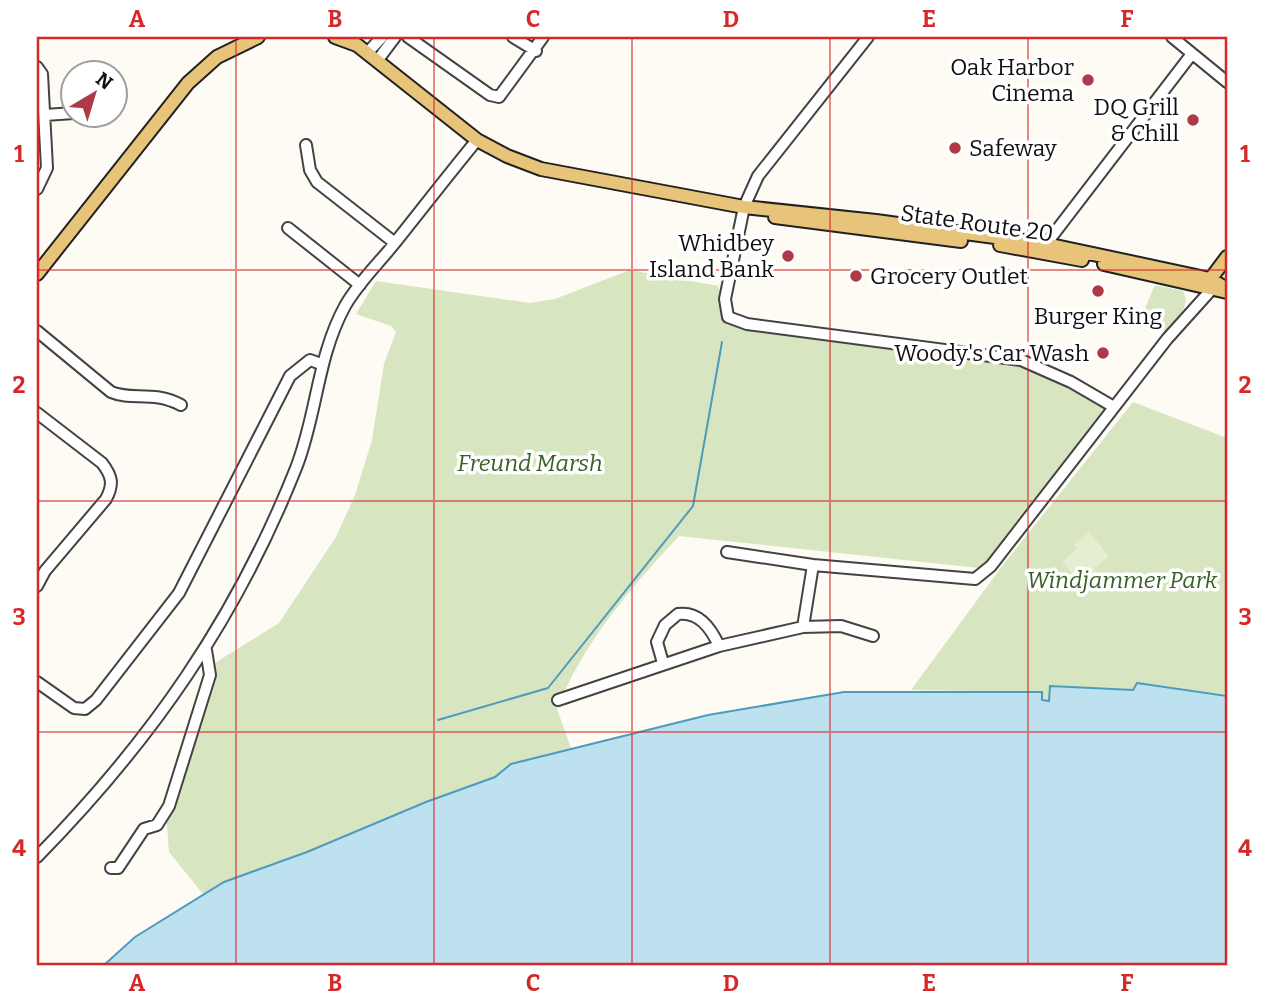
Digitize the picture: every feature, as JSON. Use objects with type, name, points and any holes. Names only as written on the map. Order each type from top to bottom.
[{"type":"main road","points":[[37,274],[188,83],[217,57],[258,37]]},
{"type":"main road","name":"State Route 20","points":[[335,37],[372,57],[477,140],[507,156],[541,169],[744,207],[876,221],[1046,244],[1218,284]]},
{"type":"main road","name":"State Route 20","points":[[744,207],[770,216],[1034,251],[1218,284]]},
{"type":"main road","points":[[1218,284],[1227,257]]},
{"type":"street","points":[[372,57],[382,37]]},
{"type":"street","points":[[372,57],[395,37]]},
{"type":"street","points":[[408,37],[490,95],[502,95],[536,51],[543,37]]},
{"type":"street","points":[[513,37],[536,51]]},
{"type":"street","points":[[868,37],[758,176],[744,207],[725,299],[728,317],[737,322],[1021,360],[1071,382],[1114,407]]},
{"type":"street","points":[[1172,37],[1227,82]]},
{"type":"street","points":[[1034,251],[1046,244],[1191,55]]},
{"type":"street","points":[[37,67],[42,74],[47,168],[37,189]]},
{"type":"street","points":[[45,115],[60,114]]},
{"type":"street","points":[[37,857],[96,795],[166,708],[206,650],[257,555],[297,465],[321,368],[344,309],[360,285],[477,140]]},
{"type":"street","points":[[306,145],[310,170],[317,182],[395,243]]},
{"type":"street","points":[[288,228],[360,285]]},
{"type":"street","points":[[727,552],[813,565],[975,579],[991,566],[1198,302],[1218,284]]},
{"type":"street","points":[[37,331],[111,392],[119,396],[153,395],[181,405]]},
{"type":"street","points":[[37,682],[74,708],[85,709],[96,700],[179,593],[290,376],[301,364],[321,368]]},
{"type":"street","points":[[37,413],[102,463],[109,472],[112,486],[106,499],[44,571],[37,586]]},
{"type":"street","points":[[803,627],[813,565]]},
{"type":"street","points":[[663,663],[657,642],[665,625],[678,614],[702,620],[712,629],[719,646]]},
{"type":"street","points":[[558,700],[719,646],[803,627],[841,626],[873,636]]},
{"type":"street","points":[[111,869],[121,864],[144,830],[157,825],[169,806],[210,675],[206,650]]},
{"type":"green space","name":"Freund Marsh","points":[[630,270],[718,286],[728,317],[1021,360],[1114,407],[988,569],[679,536],[610,617],[568,684],[557,709],[571,748],[511,764],[495,777],[224,882],[203,894],[169,852],[166,812],[210,666],[279,623],[336,537],[355,495],[372,440],[384,364],[396,332],[391,326],[356,314],[376,281],[530,303],[555,299]]},
{"type":"green space","points":[[1155,285],[1183,291],[1185,297],[1184,308],[1165,332],[1142,315]]},
{"type":"green space","name":"Windjammer Park","points":[[1133,402],[1227,438],[1227,696],[1138,683],[1133,690],[1050,686],[1049,701],[1042,700],[1041,692],[911,690],[1003,565]]},
{"type":"green space","points":[[1089,532],[1109,556],[1094,569],[1097,573],[1082,585],[1062,562],[1077,549],[1074,545]]},
{"type":"water","points":[[1137,683],[1227,696],[1227,965],[104,965],[135,937],[224,882],[495,777],[511,764],[708,715],[844,692],[1042,692],[1042,700],[1049,701],[1050,686],[1133,690]]},
{"type":"waterway","points":[[438,720],[548,688],[693,506],[722,342]]},
{"type":"place","name":"Oak Harbor Cinema","points":[[1088,80]]},
{"type":"place","name":"DQ Grill & Chill","points":[[1193,120]]},
{"type":"place","name":"Safeway","points":[[955,148]]},
{"type":"place","name":"Whidbey Island Bank","points":[[788,256]]},
{"type":"place","name":"Grocery Outlet","points":[[856,276]]},
{"type":"place","name":"Burger King","points":[[1098,291]]},
{"type":"place","name":"Woody's Car Wash","points":[[1103,353]]}]
